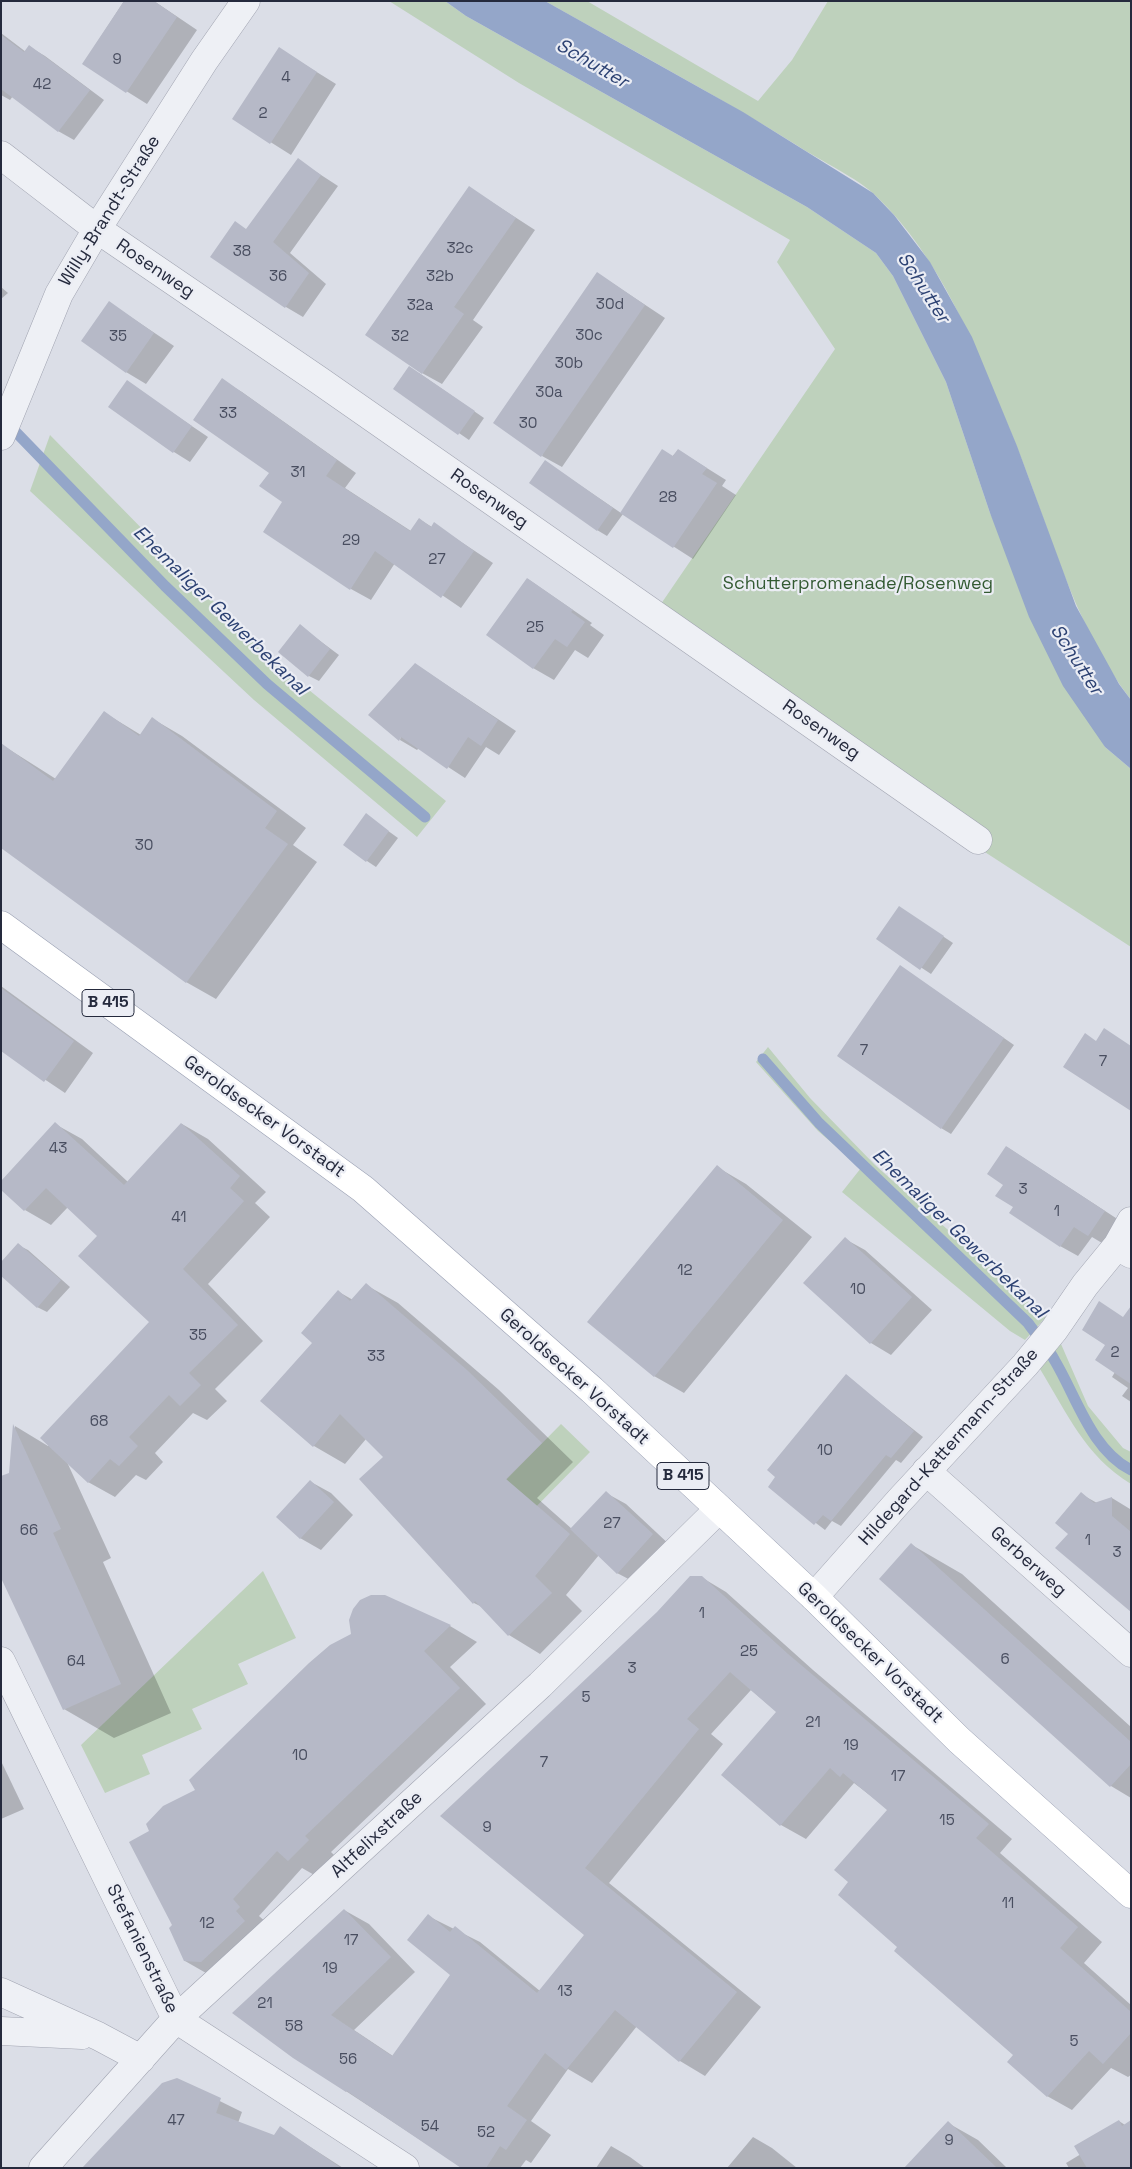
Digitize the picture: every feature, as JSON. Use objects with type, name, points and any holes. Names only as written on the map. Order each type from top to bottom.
[{"type":"main road","name":"Geroldsecker Vorstadt","points":[[1,925],[363,1189],[592,1390],[814,1597],[959,1740],[1131,1894]]},
{"type":"street","name":"Willy-Brandt-Straße","points":[[1,436],[59,294],[97,229],[204,61],[246,1]]},
{"type":"street","name":"Rosenweg","points":[[1,155],[97,229],[978,840]]},
{"type":"street","name":"Hildegard-Kattermann-Straße","points":[[814,1597],[926,1471],[1025,1365],[1054,1330],[1085,1285],[1124,1250],[1131,1221]]},
{"type":"street","name":"Gerberweg","points":[[926,1471],[1131,1653]]},
{"type":"street","name":"Altfelixstraße","points":[[43,2168],[176,2019],[540,1686],[719,1510]]},
{"type":"street","name":"Stefanienstraße","points":[[1,1661],[176,2019],[405,2168]]},
{"type":"street","points":[[1,1992],[98,2036],[141,2059]]},
{"type":"street","points":[[1,2031],[98,2036]]},
{"type":"green space","name":"Schutterpromenade/Rosenweg","points":[[389,1],[445,1],[466,16],[807,207],[876,253],[893,276],[946,382],[990,513],[1105,747],[1131,769],[1131,947],[951,830],[650,620],[835,349],[777,262],[790,240],[519,83]]},
{"type":"green space","points":[[545,1],[587,1],[758,101],[792,60],[828,1],[1131,1],[1131,700],[1110,669],[1076,603],[1024,464],[970,336],[938,276],[899,220],[875,195],[849,176],[704,90]]},
{"type":"green space","points":[[50,435],[267,656],[446,801],[417,837],[254,700],[30,491]]},
{"type":"green space","points":[[768,1047],[810,1098],[875,1165],[1046,1317],[1025,1340],[1010,1331],[842,1192],[861,1168],[818,1131],[756,1062]]},
{"type":"green space","points":[[1061,1344],[1088,1406],[1123,1448],[1131,1452],[1131,1484],[1115,1473],[1089,1447],[1040,1369]]},
{"type":"green space","points":[[561,1424],[590,1452],[523,1520],[495,1491]]},
{"type":"green space","points":[[263,1571],[296,1638],[238,1664],[248,1684],[192,1709],[202,1729],[142,1755],[150,1774],[105,1793],[81,1745]]},
{"type":"water","name":"Schutter","points":[[445,1],[545,1],[743,112],[873,193],[894,215],[930,262],[972,337],[1017,446],[1076,606],[1119,684],[1131,700],[1131,769],[1105,747],[1063,686],[1029,617],[990,513],[946,382],[893,276],[876,253],[807,207],[466,16]]},
{"type":"building","points":[[124,1],[154,1],[177,17],[126,93],[82,64]]},
{"type":"building","points":[[1,35],[24,52],[29,45],[90,90],[58,132],[1,89]]},
{"type":"building","points":[[279,47],[317,72],[270,144],[232,119]]},
{"type":"building","points":[[298,158],[321,175],[273,242],[309,273],[285,308],[210,257],[235,221],[246,229]]},
{"type":"building","points":[[469,186],[516,218],[454,307],[464,314],[422,374],[365,335]]},
{"type":"building","points":[[597,272],[645,305],[541,457],[493,423]]},
{"type":"building","points":[[109,301],[154,333],[126,373],[81,341]]},
{"type":"building","points":[[409,366],[475,411],[458,435],[393,389]]},
{"type":"building","points":[[222,378],[337,460],[326,476],[410,531],[419,518],[431,527],[434,522],[474,551],[441,598],[375,551],[350,590],[263,532],[282,502],[259,486],[269,473],[193,420]]},
{"type":"building","points":[[127,380],[192,426],[173,453],[108,407]]},
{"type":"building","points":[[662,449],[673,456],[678,449],[707,468],[702,474],[717,483],[673,548],[620,513]]},
{"type":"building","points":[[545,460],[613,508],[597,531],[529,483]]},
{"type":"building","points":[[527,578],[573,610],[571,612],[585,622],[567,647],[555,639],[533,669],[486,635]]},
{"type":"building","points":[[300,624],[330,649],[308,677],[278,652]]},
{"type":"building","points":[[415,663],[498,720],[481,746],[468,737],[447,769],[401,737],[399,741],[368,715]]},
{"type":"building","points":[[104,711],[139,736],[152,717],[277,811],[265,828],[288,844],[186,983],[1,848],[1,743],[53,781]]},
{"type":"building","points":[[366,813],[389,831],[366,862],[343,845]]},
{"type":"building","points":[[899,906],[944,936],[920,970],[876,939]]},
{"type":"building","points":[[900,965],[1004,1038],[941,1129],[837,1056]]},
{"type":"building","points":[[1,988],[74,1041],[44,1082],[1,1051]]},
{"type":"building","points":[[1104,1028],[1131,1046],[1131,1111],[1063,1067],[1085,1033],[1096,1041]]},
{"type":"building","points":[[55,1122],[124,1185],[181,1123],[240,1176],[230,1188],[244,1201],[183,1269],[238,1325],[189,1373],[201,1385],[180,1406],[169,1395],[129,1437],[138,1446],[119,1466],[110,1459],[88,1483],[40,1438],[149,1322],[78,1256],[97,1236],[46,1188],[24,1211],[1,1190],[1,1181]]},
{"type":"building","points":[[1006,1146],[1105,1211],[1088,1236],[1074,1227],[1060,1247],[1009,1213],[1013,1207],[995,1196],[1003,1185],[987,1174]]},
{"type":"building","points":[[717,1165],[783,1220],[654,1377],[587,1322]]},
{"type":"building","points":[[845,1237],[912,1297],[870,1344],[803,1283]]},
{"type":"building","points":[[18,1243],[61,1280],[37,1308],[1,1276],[1,1262]]},
{"type":"building","points":[[366,1283],[467,1370],[542,1443],[506,1479],[570,1534],[535,1576],[552,1593],[508,1636],[475,1601],[473,1604],[359,1479],[383,1457],[340,1414],[313,1447],[260,1401],[312,1343],[301,1333],[338,1290],[350,1301]]},
{"type":"building","points":[[1099,1301],[1123,1317],[1131,1306],[1131,1384],[1095,1360],[1105,1345],[1082,1330]]},
{"type":"building","points":[[846,1374],[914,1431],[891,1458],[886,1455],[831,1521],[823,1515],[814,1525],[768,1487],[775,1477],[767,1470]]},
{"type":"building","points":[[13,1424],[61,1529],[53,1533],[121,1684],[63,1710],[1,1578],[1,1476],[9,1473]]},
{"type":"building","points":[[310,1480],[334,1502],[300,1539],[276,1517]]},
{"type":"building","points":[[606,1491],[653,1534],[617,1574],[570,1529]]},
{"type":"building","points":[[1081,1492],[1094,1503],[1112,1497],[1112,1516],[1131,1532],[1131,1612],[1055,1548],[1068,1534],[1055,1523]]},
{"type":"building","points":[[911,1543],[1131,1742],[1131,1764],[1110,1787],[879,1579]]},
{"type":"building","points":[[690,1576],[702,1576],[788,1654],[989,1824],[976,1838],[1078,1927],[1060,1948],[1131,2012],[1131,2033],[1103,2064],[1089,2051],[1047,2097],[1007,2062],[1013,2055],[894,1951],[897,1947],[838,1895],[848,1882],[834,1870],[887,1810],[843,1773],[840,1777],[830,1768],[780,1826],[721,1775],[776,1712],[730,1672],[687,1719],[699,1729],[585,1868],[737,1992],[679,2062],[615,2010],[566,2070],[545,2053],[507,2106],[527,2120],[506,2150],[500,2146],[486,2168],[461,2168],[347,2091],[293,2058],[232,2013],[344,1909],[391,1957],[331,2015],[392,2056],[450,1975],[407,1940],[428,1914],[450,1932],[455,1926],[537,1993],[584,1935],[440,1816],[657,1612]]},
{"type":"building","points":[[371,1595],[385,1595],[451,1625],[424,1651],[460,1688],[305,1836],[309,1840],[288,1861],[277,1851],[233,1899],[240,1907],[236,1911],[245,1921],[201,1962],[184,1961],[169,1928],[172,1925],[129,1842],[149,1831],[146,1824],[163,1806],[195,1790],[189,1780],[309,1663],[330,1645],[351,1634],[349,1620],[353,1609],[360,1600]]},
{"type":"building","points":[[177,2078],[221,2098],[216,2113],[274,2135],[280,2126],[341,2168],[82,2168],[162,2083]]},
{"type":"building","points":[[1119,2120],[1122,2126],[1131,2120],[1131,2168],[1087,2168],[1074,2146]]},
{"type":"building","points":[[948,2121],[997,2168],[904,2168]]},
{"type":"waterway","name":"Ehemaliger Gewerbekanal","points":[[8,424],[165,586],[267,684],[425,817]]},
{"type":"waterway","name":"Ehemaliger Gewerbekanal","points":[[763,1059],[819,1123],[1028,1323],[1052,1356],[1095,1436],[1117,1461],[1131,1470]]}]
